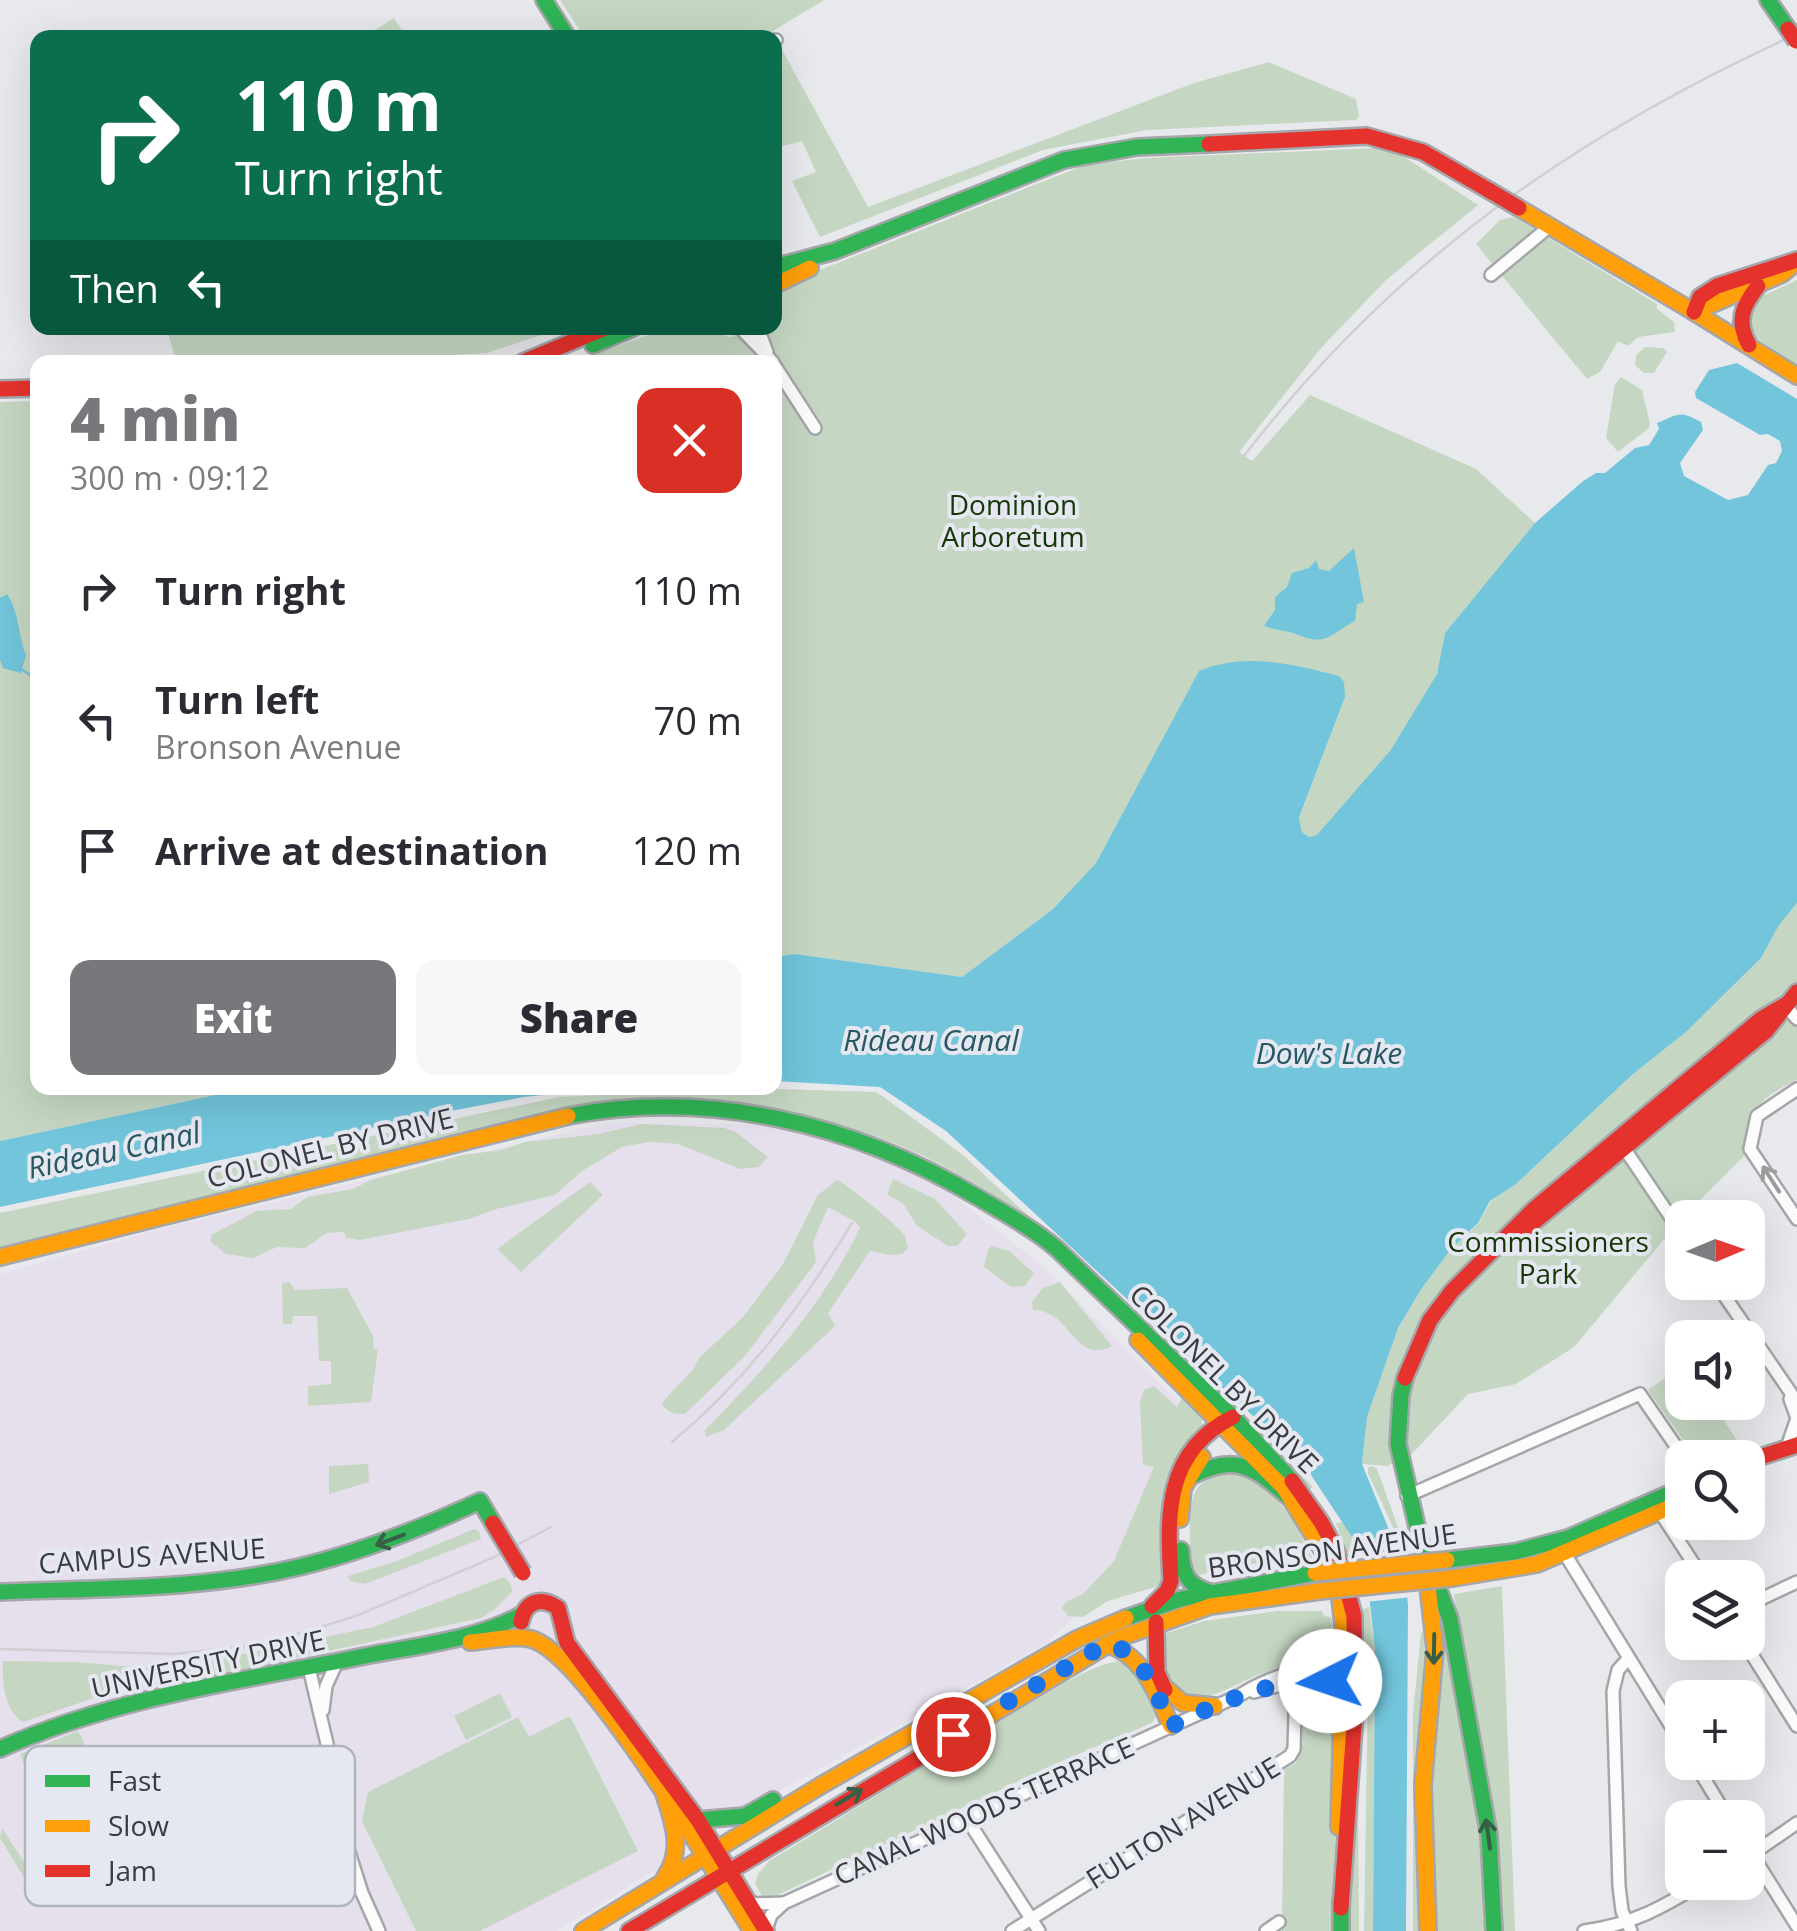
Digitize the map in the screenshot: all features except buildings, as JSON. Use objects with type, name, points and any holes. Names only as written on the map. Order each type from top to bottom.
[{"type":"main road","points":[[544,0],[563,30]]},
{"type":"main road","points":[[1768,0],[1794,38]]},
{"type":"main road","points":[[782,265],[835,251],[1064,160],[1137,147],[1366,136],[1423,152],[1797,376]]},
{"type":"main road","points":[[782,282],[823,262],[835,251]]},
{"type":"main road","points":[[1694,312],[1699,298],[1710,291],[1778,263],[1797,261]]},
{"type":"main road","points":[[1694,312],[1758,286],[1797,261]]},
{"type":"main road","points":[[1748,345],[1739,316],[1742,304],[1758,286]]},
{"type":"main road","points":[[539,355],[588,335]]},
{"type":"main road","points":[[568,355],[616,335]]},
{"type":"main road","points":[[0,389],[30,388]]},
{"type":"main road","points":[[1494,1931],[1489,1835],[1455,1643],[1444,1600],[1423,1552],[1398,1444],[1401,1395],[1407,1372],[1430,1320],[1452,1291],[1485,1259],[1536,1222],[1760,1019],[1784,1006],[1797,992]]},
{"type":"main road","name":"COLONEL BY DRIVE","points":[[0,1257],[542,1120],[650,1106],[759,1113],[810,1123],[863,1139],[940,1172],[1037,1232],[1226,1423],[1276,1478],[1320,1543],[1334,1576],[1342,1610],[1348,1676],[1351,1798],[1342,1931]]},
{"type":"main road","points":[[1210,1592],[1193,1588],[1182,1569],[1180,1504],[1186,1480],[1226,1423]]},
{"type":"main road","points":[[1176,1724],[1157,1672],[1152,1616],[1170,1586],[1168,1501],[1182,1462],[1226,1423]]},
{"type":"main road","name":"COLONEL BY DRIVE","points":[[1226,1423],[1294,1480],[1333,1542],[1354,1613],[1348,1676]]},
{"type":"main road","points":[[1765,1455],[1791,1448]]},
{"type":"main road","points":[[1765,1463],[1791,1448]]},
{"type":"main road","points":[[1186,1480],[1211,1466],[1239,1463],[1256,1470],[1293,1501]]},
{"type":"main road","name":"CAMPUS AVENUE","points":[[0,1592],[196,1582],[266,1574],[385,1542],[480,1501],[538,1600]]},
{"type":"main road","name":"BRONSON AVENUE","points":[[629,1931],[1152,1616],[1228,1602],[1512,1570],[1565,1554],[1665,1501]]},
{"type":"main road","name":"BRONSON AVENUE","points":[[584,1931],[852,1768],[1077,1639],[1152,1616],[1210,1592],[1315,1573],[1514,1552],[1665,1505]]},
{"type":"main road","points":[[1423,1552],[1435,1636],[1422,1785],[1428,1931]]},
{"type":"main road","points":[[710,1853],[698,1820],[567,1643],[558,1608],[548,1601],[528,1605],[521,1615],[522,1628],[535,1640],[555,1649],[568,1663],[766,1930]]},
{"type":"main road","name":"UNIVERSITY DRIVE","points":[[0,1749],[46,1728],[109,1708],[431,1644],[504,1624],[521,1615]]},
{"type":"main road","points":[[535,1640],[554,1638],[562,1627]]},
{"type":"main road","name":"UNIVERSITY DRIVE","points":[[431,1644],[535,1640]]},
{"type":"main road","points":[[1106,1644],[1118,1646],[1138,1661],[1176,1724]]},
{"type":"main road","points":[[1162,1685],[1183,1703],[1215,1706]]},
{"type":"main road","points":[[698,1820],[745,1816],[796,1788],[852,1768]]},
{"type":"main road","points":[[661,1882],[676,1860],[673,1825],[662,1788]]},
{"type":"main road","points":[[723,1874],[745,1929]]},
{"type":"street","points":[[1491,275],[1550,226]]},
{"type":"street","points":[[747,335],[766,355]]},
{"type":"street","points":[[782,377],[815,428]]},
{"type":"street","points":[[1784,1006],[1797,1020]]},
{"type":"street","points":[[1797,1088],[1757,1116],[1750,1149],[1797,1219]]},
{"type":"street","points":[[1621,1143],[1665,1209]]},
{"type":"street","points":[[1727,1300],[1786,1391],[1797,1418],[1791,1448]]},
{"type":"street","points":[[1786,1391],[1797,1402]]},
{"type":"street","points":[[1407,1496],[1640,1394],[1672,1440]]},
{"type":"street","points":[[1657,1507],[1691,1560]]},
{"type":"street","points":[[1565,1554],[1665,1717]]},
{"type":"street","points":[[1765,1597],[1797,1582]]},
{"type":"street","points":[[1628,1659],[1618,1670],[1613,1691],[1619,1886],[1629,1927]]},
{"type":"street","points":[[1755,1660],[1796,1724]]},
{"type":"street","points":[[327,1746],[324,1697],[337,1662]]},
{"type":"street","points":[[309,1668],[326,1739]]},
{"type":"street","name":"CANAL WOODS TERRACE","points":[[749,1904],[784,1903],[1286,1672],[1348,1676]]},
{"type":"street","name":"CANAL WOODS TERRACE","points":[[1240,1695],[1296,1681],[1348,1676]]},
{"type":"street","name":"FULTON AVENUE","points":[[1012,1931],[1286,1759],[1294,1748],[1296,1681]]},
{"type":"street","points":[[967,1819],[1039,1931]]},
{"type":"street","points":[[1765,1843],[1797,1823]]},
{"type":"street","points":[[355,1872],[379,1931]]},
{"type":"street","points":[[1765,1877],[1797,1926]]},
{"type":"street","points":[[1584,1931],[1629,1927],[1674,1900]]},
{"type":"street","points":[[766,1930],[771,1915],[784,1903]]},
{"type":"street","points":[[1266,1931],[1279,1922]]},
{"type":"shaded area","points":[[606,1123],[781,1125],[931,1178],[1044,1267],[1197,1421],[1100,1595],[1045,1644],[675,1849],[666,1863],[557,1931],[0,1931],[0,1274],[164,1228]]},
{"type":"green space","points":[[560,0],[824,0],[775,30],[579,30]]},
{"type":"green space","points":[[394,18],[402,30],[375,30]]},
{"type":"green space","points":[[782,50],[868,207],[1194,83],[1269,62],[1356,99],[1359,117],[1147,130],[1043,150],[820,237],[792,181],[816,172],[802,141],[782,146]]},
{"type":"green space","name":"Dominion Arboretum","points":[[1377,148],[1403,156],[1478,205],[1386,280],[1322,347],[1239,452],[1252,461],[1310,395],[1476,469],[1535,523],[1445,633],[1437,674],[1390,751],[1318,835],[1309,837],[1302,832],[1299,819],[1345,697],[1199,672],[1096,863],[1053,909],[962,977],[795,954],[782,956],[782,355],[593,355],[648,335],[782,335],[782,285],[1085,165],[1146,158]]},
{"type":"green space","points":[[1514,217],[1657,304],[1657,309],[1674,322],[1675,332],[1638,337],[1628,346],[1618,341],[1600,372],[1587,379],[1476,244],[1500,220]]},
{"type":"green space","points":[[1797,280],[1797,366],[1752,335],[1745,324],[1754,300]]},
{"type":"green space","points":[[168,335],[541,335],[487,353],[454,355],[175,355]]},
{"type":"green space","points":[[1645,347],[1663,348],[1667,352],[1654,373],[1644,373],[1635,365],[1636,355]]},
{"type":"green space","points":[[1621,377],[1642,390],[1650,424],[1618,452],[1606,438],[1615,384]]},
{"type":"green space","points":[[30,401],[30,1095],[215,1095],[0,1141],[0,402]]},
{"type":"green space","name":"Commissioners Park","points":[[1797,903],[1797,1080],[1772,1094],[1756,1109],[1747,1129],[1744,1156],[1700,1200],[1665,1200],[1665,1238],[1574,1347],[1516,1384],[1468,1394],[1411,1455],[1387,1466],[1362,1464],[1367,1417],[1398,1328],[1451,1249],[1478,1224],[1491,1201],[1515,1185],[1633,1074],[1686,1032],[1761,958],[1779,925]]},
{"type":"green space","points":[[782,1089],[876,1092],[963,1155],[1264,1435],[1313,1487],[1307,1491],[1018,1213],[967,1179],[913,1151],[857,1130],[799,1115],[740,1105],[680,1102],[619,1103],[559,1110],[0,1251],[0,1213],[560,1097],[782,1095]]},
{"type":"green space","points":[[642,1124],[724,1128],[736,1132],[768,1157],[759,1167],[740,1169],[678,1144],[650,1142],[622,1147],[582,1171],[555,1195],[469,1219],[360,1240],[346,1238],[344,1232],[327,1233],[305,1248],[277,1247],[253,1258],[226,1254],[211,1242],[211,1235],[257,1211],[291,1209],[307,1197],[353,1189],[371,1180],[462,1155]]},
{"type":"green space","points":[[893,1179],[935,1199],[967,1234],[957,1246],[948,1246],[917,1226],[903,1203],[887,1195]]},
{"type":"green space","points":[[837,1180],[897,1227],[908,1248],[902,1254],[890,1255],[870,1251],[828,1313],[835,1326],[724,1430],[706,1437],[705,1430],[810,1310],[845,1257],[860,1228],[856,1222],[828,1207],[813,1242],[816,1262],[745,1356],[685,1414],[672,1413],[662,1404],[699,1358],[743,1317],[783,1264],[818,1195]]},
{"type":"green space","points":[[590,1182],[603,1195],[521,1272],[497,1249]]},
{"type":"green space","points":[[992,1246],[1009,1251],[1034,1273],[1025,1286],[1011,1287],[984,1267]]},
{"type":"green space","points":[[289,1282],[295,1290],[347,1288],[373,1336],[374,1349],[378,1349],[371,1402],[308,1406],[308,1386],[331,1384],[331,1361],[319,1361],[317,1316],[293,1316],[292,1324],[283,1324],[282,1283]]},
{"type":"green space","points":[[1060,1282],[1112,1346],[1089,1349],[1056,1318],[1033,1310],[1032,1302],[1043,1288]]},
{"type":"green space","points":[[1665,1378],[1665,1414],[1648,1390]]},
{"type":"green space","points":[[1154,1386],[1177,1407],[1183,1395],[1202,1419],[1202,1432],[1190,1446],[1162,1585],[1108,1601],[1083,1617],[1068,1616],[1062,1608],[1067,1601],[1082,1595],[1114,1561],[1154,1467],[1143,1465],[1140,1401],[1144,1390]]},
{"type":"green space","points":[[1669,1420],[1723,1420],[1737,1440],[1683,1440]]},
{"type":"green space","points":[[368,1464],[369,1482],[329,1494],[329,1466]]},
{"type":"green space","points":[[1372,1466],[1377,1469],[1401,1545],[1368,1473]]},
{"type":"green space","points":[[1227,1473],[1256,1482],[1280,1503],[1312,1558],[1195,1573],[1190,1529],[1194,1494],[1204,1482]]},
{"type":"green space","points":[[1344,1522],[1359,1552],[1346,1553],[1336,1523]]},
{"type":"green space","points":[[474,1529],[481,1539],[365,1584],[350,1581],[348,1576],[397,1561]]},
{"type":"green space","points":[[504,1577],[513,1591],[481,1618],[189,1681],[184,1678],[106,1694],[23,1722],[5,1695],[3,1661],[145,1668],[229,1657],[373,1627]]},
{"type":"green space","points":[[1502,1586],[1515,1931],[1498,1931],[1454,1594]]},
{"type":"green space","points":[[1369,1607],[1375,1648],[1373,1931],[1364,1931],[1368,1689],[1363,1609]]},
{"type":"green space","points":[[1278,1611],[1322,1611],[1324,1616],[1331,1617],[1336,1648],[1325,1664],[1264,1673],[1205,1697],[1182,1694],[1172,1685],[1164,1659],[1167,1633],[1204,1621]]},
{"type":"green space","points":[[1445,1625],[1481,1826],[1488,1931],[1435,1931],[1431,1754],[1441,1669],[1441,1626]]},
{"type":"green space","points":[[1421,1632],[1425,1634],[1422,1695],[1427,1697],[1424,1931],[1413,1931],[1413,1714]]},
{"type":"green space","points":[[1124,1660],[1144,1679],[1144,1691],[1156,1716],[1152,1723],[1053,1765],[765,1901],[755,1884],[769,1861],[1070,1680]]},
{"type":"green space","points":[[1313,1687],[1325,1691],[1337,1708],[1335,1931],[1282,1931],[1284,1769],[1296,1763],[1303,1743],[1302,1697]]},
{"type":"green space","points":[[500,1693],[512,1717],[466,1740],[454,1716]]},
{"type":"green space","points":[[570,1716],[638,1851],[480,1931],[416,1931],[362,1821],[368,1792],[518,1717],[529,1737]]},
{"type":"green space","points":[[78,1731],[84,1742],[82,1746],[40,1746]]},
{"type":"green space","points":[[1358,1786],[1359,1931],[1349,1931],[1350,1875]]},
{"type":"green space","points":[[2,1828],[25,1863],[25,1879],[0,1838]]},
{"type":"water","name":"Dow's Lake","points":[[1737,363],[1797,399],[1797,903],[1779,925],[1761,958],[1686,1032],[1633,1074],[1515,1185],[1490,1201],[1478,1223],[1451,1249],[1422,1288],[1398,1328],[1367,1417],[1362,1464],[1397,1549],[1408,1605],[1406,1931],[1373,1931],[1375,1648],[1367,1578],[1352,1537],[1309,1472],[1281,1442],[946,1131],[880,1087],[782,1081],[782,956],[795,954],[962,977],[1053,909],[1096,863],[1199,671],[1217,665],[1252,661],[1286,664],[1339,676],[1344,682],[1345,697],[1299,818],[1302,832],[1309,837],[1317,835],[1390,751],[1437,674],[1445,633],[1535,523],[1582,482],[1596,473],[1605,473],[1635,448],[1649,445],[1659,429],[1657,423],[1683,414],[1701,422],[1703,430],[1680,463],[1684,476],[1728,500],[1748,495],[1768,465],[1776,463],[1782,451],[1780,441],[1768,434],[1760,435],[1696,398],[1695,392],[1709,370]]},
{"type":"water","points":[[1354,548],[1364,602],[1357,604],[1355,621],[1321,639],[1264,626],[1275,610],[1275,597],[1287,587],[1292,573],[1309,568],[1316,560],[1319,569],[1329,571]]},
{"type":"water","points":[[7,594],[26,655],[21,673],[3,668],[0,660],[0,598]]},
{"type":"water","name":"Rideau Canal","points":[[215,1095],[544,1095],[456,1110],[0,1207],[0,1141]]},
{"type":"pier","points":[[1403,1550],[1412,1597],[1365,1602],[1355,1555]]},
{"type":"waterway","points":[[23,670],[30,675]]},
{"type":"tram line","points":[[1244,456],[1301,386],[1362,322],[1494,210],[1564,160],[1638,115],[1797,34]]},
{"type":"tram line","points":[[672,1442],[749,1367],[813,1283],[852,1223]]},
{"type":"tram line","points":[[0,1649],[174,1654],[264,1644],[356,1616],[492,1558],[551,1527]]},
{"type":"traffic: fast","points":[[544,0],[563,30]]},
{"type":"traffic: fast","points":[[1768,0],[1788,29]]},
{"type":"traffic: fast","points":[[782,265],[835,251],[1064,160],[1137,147],[1209,144]]},
{"type":"traffic: fast","points":[[593,345],[617,335]]},
{"type":"traffic: fast","points":[[568,1116],[675,1107],[781,1119],[832,1132],[932,1172],[1056,1248],[1235,1419],[1292,1481]]},
{"type":"traffic: fast","points":[[1405,1378],[1398,1444],[1421,1544],[1450,1619],[1489,1835],[1494,1931]]},
{"type":"traffic: fast","points":[[1190,1477],[1221,1465],[1246,1467],[1293,1501]]},
{"type":"traffic: fast","points":[[1447,1560],[1515,1552],[1568,1538],[1665,1495]]},
{"type":"traffic: fast","points":[[0,1592],[150,1587],[262,1575],[369,1547],[480,1501],[493,1523]]},
{"type":"traffic: fast","points":[[1181,1550],[1187,1577],[1210,1592]]},
{"type":"traffic: fast","points":[[1126,1618],[1181,1599],[1315,1573]]},
{"type":"traffic: fast","points":[[0,1749],[134,1703],[445,1641],[484,1631],[521,1615]]},
{"type":"traffic: fast","points":[[698,1820],[745,1816],[773,1800]]},
{"type":"traffic: fast","points":[[1341,1900],[1341,1931]]},
{"type":"traffic: slow","points":[[1519,208],[1694,312]]},
{"type":"traffic: slow","points":[[1694,312],[1782,274],[1797,262]]},
{"type":"traffic: slow","points":[[782,282],[810,268]]},
{"type":"traffic: slow","points":[[1694,312],[1797,376]]},
{"type":"traffic: slow","points":[[0,1257],[568,1116]]},
{"type":"traffic: slow","points":[[1138,1340],[1284,1488],[1326,1556],[1340,1598],[1344,1633],[1339,1827]]},
{"type":"traffic: slow","points":[[1180,1519],[1183,1488],[1202,1457]]},
{"type":"traffic: slow","points":[[1453,1578],[1537,1564],[1665,1509]]},
{"type":"traffic: slow","points":[[1315,1573],[1447,1560]]},
{"type":"traffic: slow","points":[[1427,1576],[1435,1649],[1423,1785],[1428,1931]]},
{"type":"traffic: slow","points":[[1320,1591],[1453,1578]]},
{"type":"traffic: slow","points":[[964,1731],[1119,1638],[1210,1606],[1320,1591]]},
{"type":"traffic: slow","points":[[583,1931],[820,1786],[1077,1639],[1126,1618]]},
{"type":"traffic: slow","points":[[470,1642],[509,1637],[531,1639],[555,1654],[584,1683],[649,1770],[752,1931]]},
{"type":"traffic: slow","points":[[1106,1644],[1119,1649],[1139,1666],[1171,1726]]},
{"type":"traffic: slow","points":[[1162,1685],[1183,1703],[1215,1706]]},
{"type":"traffic: slow","points":[[662,1788],[673,1822],[675,1844],[665,1877]]},
{"type":"traffic: jam","points":[[1788,29],[1796,41]]},
{"type":"traffic: jam","points":[[1209,144],[1367,136],[1423,152],[1490,191]]},
{"type":"traffic: jam","points":[[1490,191],[1519,208]]},
{"type":"traffic: jam","points":[[1694,312],[1700,297],[1717,286],[1797,260]]},
{"type":"traffic: jam","points":[[1749,345],[1743,314],[1758,286]]},
{"type":"traffic: jam","points":[[540,355],[588,335]]},
{"type":"traffic: jam","points":[[0,389],[30,388]]},
{"type":"traffic: jam","points":[[1522,1232],[1766,1031],[1797,992]]},
{"type":"traffic: jam","points":[[1405,1378],[1430,1320],[1452,1291],[1534,1209],[1761,1019],[1785,1005]]},
{"type":"traffic: jam","points":[[1152,1606],[1171,1581],[1171,1510],[1182,1467],[1210,1431],[1233,1417]]},
{"type":"traffic: jam","points":[[1765,1455],[1797,1445]]},
{"type":"traffic: jam","points":[[1292,1481],[1337,1552],[1354,1616],[1355,1712],[1341,1908]]},
{"type":"traffic: jam","points":[[493,1523],[523,1573]]},
{"type":"traffic: jam","points":[[521,1622],[526,1609],[535,1603],[546,1602],[558,1608],[567,1643],[698,1820],[766,1931]]},
{"type":"traffic: jam","points":[[1156,1622],[1157,1672],[1165,1690]]},
{"type":"traffic: jam","points":[[629,1931],[964,1731]]},
{"type":"route","points":[[953,1734],[1106,1644],[1118,1646],[1138,1661],[1171,1726],[1240,1695],[1296,1681],[1330,1681]]}]
